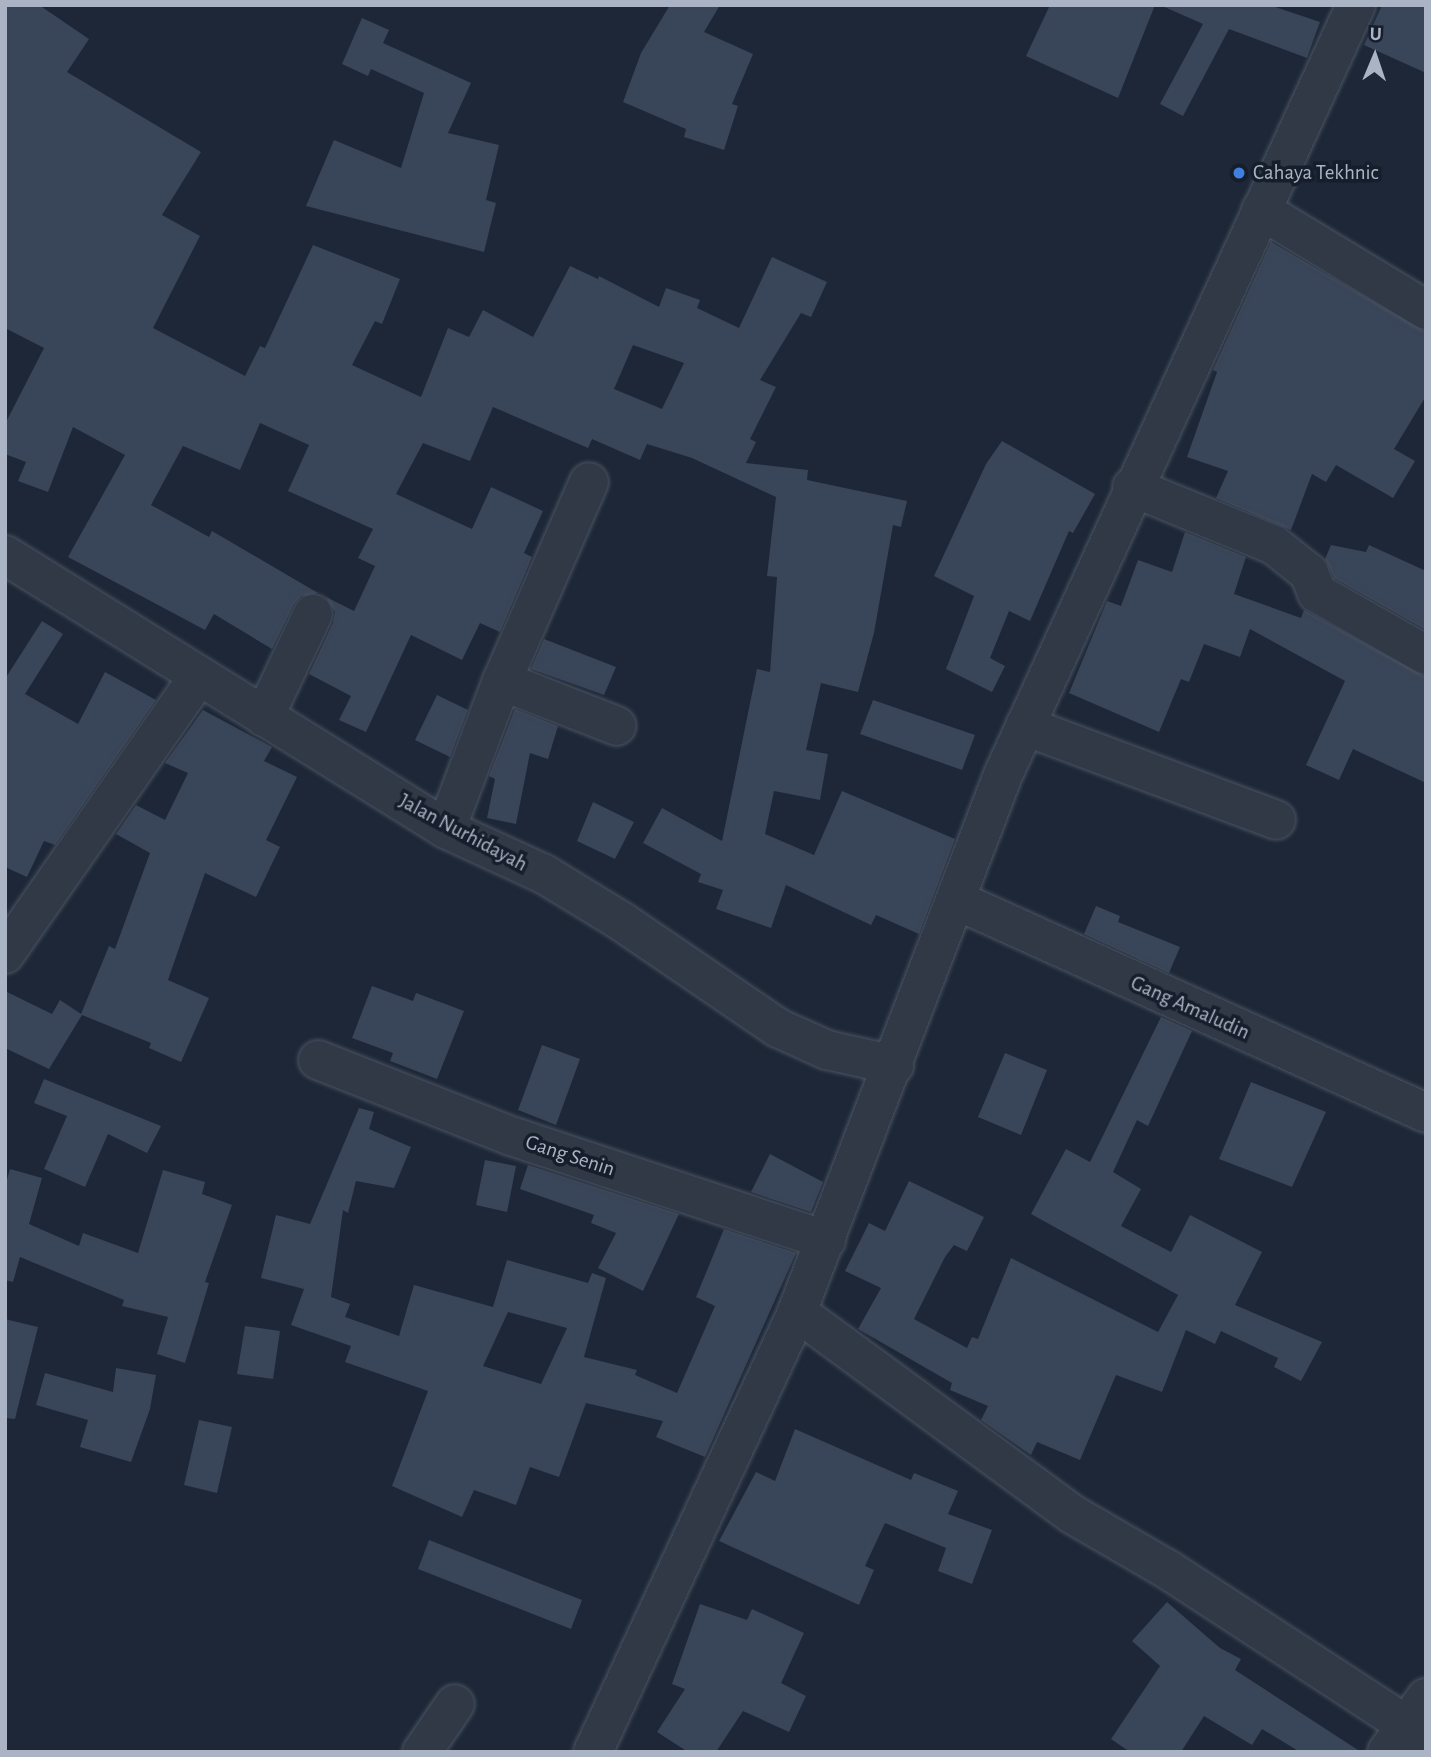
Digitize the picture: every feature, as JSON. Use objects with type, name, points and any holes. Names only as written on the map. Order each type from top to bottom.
[{"type":"street","points":[[593,1752],[797,1312],[1025,726],[1132,487],[1261,210],[1346,9]]},
{"type":"street","points":[[1261,210],[1426,310]]},
{"type":"street","points":[[446,829],[502,681],[589,482]]},
{"type":"street","points":[[1132,487],[1274,545],[1309,573],[1317,593],[1426,655]]},
{"type":"street","name":"Jalan Nurhidayah","points":[[5,555],[446,829],[544,874],[689,963],[778,1028],[827,1049],[894,1065]]},
{"type":"street","points":[[264,717],[313,614]]},
{"type":"street","points":[[5,954],[199,676]]},
{"type":"street","points":[[502,681],[617,726]]},
{"type":"street","points":[[1025,726],[1276,820]]},
{"type":"street","name":"Gang Amaludin","points":[[956,900],[1426,1113]]},
{"type":"street","name":"Gang Senin","points":[[318,1060],[511,1136],[826,1240]]},
{"type":"street","points":[[797,1312],[1072,1514],[1411,1727]]},
{"type":"street","points":[[422,1752],[455,1704]]},
{"type":"building","points":[[5,5],[39,5],[89,39],[67,72],[201,152],[162,215],[200,236],[153,328],[245,376],[260,346],[265,348],[313,245],[400,279],[382,324],[375,321],[352,365],[421,397],[448,328],[469,337],[483,310],[533,337],[570,266],[598,279],[599,276],[659,307],[666,288],[700,300],[697,308],[739,328],[772,257],[827,282],[811,317],[801,313],[760,380],[776,387],[750,439],[756,442],[746,463],[808,470],[807,480],[907,501],[901,527],[893,525],[874,633],[858,692],[821,683],[806,750],[828,754],[820,800],[774,791],[765,834],[814,855],[842,791],[955,839],[919,934],[876,915],[871,925],[786,885],[771,928],[716,909],[723,890],[698,882],[701,874],[643,843],[662,808],[722,841],[757,669],[770,672],[777,577],[767,576],[776,497],[692,458],[647,444],[640,460],[592,439],[588,448],[493,407],[470,461],[423,443],[396,494],[472,529],[491,487],[543,511],[524,553],[532,557],[500,632],[480,623],[462,660],[411,635],[366,732],[339,720],[351,696],[309,674],[333,623],[335,612],[326,597],[354,611],[375,566],[358,558],[373,529],[288,491],[309,445],[260,423],[240,470],[183,446],[151,505],[209,537],[212,531],[318,593],[301,596],[294,604],[272,649],[214,614],[205,630],[68,557],[125,455],[73,427],[48,492],[18,481],[26,462],[5,454],[5,424],[44,348],[5,328]],"holes":[[[633,345],[684,363],[662,409],[614,389]]]},
{"type":"building","points":[[670,5],[720,5],[704,32],[753,54],[732,104],[738,106],[724,150],[684,137],[686,129],[623,102],[641,53]]},
{"type":"building","points":[[1050,5],[1155,5],[1118,98],[1026,56]]},
{"type":"building","points":[[1160,5],[1269,5],[1320,22],[1307,58],[1229,29],[1183,116],[1160,104],[1203,24]]},
{"type":"building","points":[[1382,5],[1426,5],[1426,73],[1364,45]]},
{"type":"building","points":[[362,18],[389,30],[383,43],[471,83],[448,133],[499,145],[486,200],[496,203],[484,252],[306,206],[334,140],[401,168],[424,93],[371,69],[368,76],[342,64]]},
{"type":"building","points":[[1271,242],[1426,332],[1426,396],[1394,449],[1415,461],[1393,498],[1336,465],[1326,482],[1312,474],[1291,530],[1216,498],[1228,471],[1187,457],[1217,372],[1213,370]]},
{"type":"building","points":[[1002,441],[1095,494],[1073,533],[1069,531],[1030,621],[1009,611],[990,658],[1005,666],[992,692],[946,669],[974,596],[934,576],[986,464]]},
{"type":"building","points":[[1185,532],[1246,557],[1234,594],[1301,618],[1304,610],[1426,677],[1426,783],[1353,749],[1339,780],[1306,765],[1345,681],[1250,629],[1240,657],[1204,644],[1189,682],[1181,679],[1159,732],[1069,693],[1107,601],[1121,606],[1138,560],[1172,572]]},
{"type":"building","points":[[1331,545],[1366,552],[1369,545],[1426,571],[1426,630],[1334,578],[1325,559]]},
{"type":"building","points":[[42,621],[63,634],[25,694],[78,724],[105,672],[156,700],[55,845],[44,841],[27,877],[5,867],[5,679]]},
{"type":"building","points":[[544,639],[616,667],[604,695],[531,669]]},
{"type":"building","points":[[437,695],[468,710],[450,757],[415,740]]},
{"type":"building","points":[[873,700],[975,735],[962,770],[860,734]]},
{"type":"building","points":[[515,709],[558,726],[548,759],[530,753],[516,824],[487,818],[495,779],[489,776]]},
{"type":"building","points":[[203,710],[272,747],[264,761],[297,777],[266,840],[280,847],[256,897],[205,873],[168,980],[209,998],[181,1062],[149,1048],[151,1043],[82,1015],[49,1069],[5,1048],[5,991],[52,1014],[60,1000],[81,1014],[109,946],[115,949],[150,853],[116,834],[136,805],[165,820],[188,773],[165,763]]},
{"type":"building","points":[[593,802],[634,822],[615,859],[577,841]]},
{"type":"building","points":[[1096,906],[1120,916],[1118,922],[1180,947],[1169,973],[1084,934]]},
{"type":"building","points":[[372,986],[413,1001],[416,993],[464,1011],[437,1079],[390,1061],[393,1053],[352,1038]]},
{"type":"building","points":[[1161,1017],[1192,1031],[1148,1126],[1137,1120],[1113,1172],[1141,1189],[1121,1226],[1171,1252],[1190,1215],[1262,1252],[1235,1305],[1322,1342],[1301,1381],[1274,1367],[1278,1358],[1221,1331],[1215,1344],[1186,1330],[1162,1392],[1116,1375],[1080,1460],[1037,1442],[1031,1455],[981,1420],[988,1406],[950,1390],[952,1383],[858,1329],[881,1288],[845,1271],[869,1223],[885,1231],[909,1181],[984,1217],[967,1251],[954,1245],[945,1257],[914,1319],[967,1348],[972,1337],[978,1339],[1011,1258],[1158,1332],[1178,1295],[1031,1214],[1066,1149],[1090,1162]]},
{"type":"building","points":[[542,1045],[580,1059],[556,1125],[518,1110]]},
{"type":"building","points":[[1005,1053],[1047,1070],[1021,1135],[978,1117]]},
{"type":"building","points":[[44,1079],[161,1126],[147,1153],[108,1134],[85,1187],[44,1169],[67,1116],[34,1103]]},
{"type":"building","points":[[1251,1082],[1326,1112],[1292,1187],[1219,1159]]},
{"type":"building","points":[[359,1108],[374,1112],[369,1129],[411,1147],[394,1188],[356,1181],[348,1213],[343,1210],[331,1297],[350,1304],[345,1317],[399,1336],[414,1285],[493,1307],[507,1260],[588,1283],[592,1273],[606,1278],[584,1357],[637,1370],[635,1375],[677,1393],[715,1306],[696,1297],[724,1229],[796,1253],[705,1457],[656,1437],[663,1421],[586,1403],[559,1477],[530,1467],[516,1505],[474,1490],[462,1517],[392,1486],[428,1391],[345,1362],[351,1346],[291,1325],[304,1289],[261,1278],[276,1215],[310,1224]],"holes":[[[508,1312],[567,1328],[541,1384],[483,1366]]]},
{"type":"building","points":[[770,1154],[823,1182],[811,1212],[751,1192]]},
{"type":"building","points":[[485,1160],[516,1166],[507,1212],[476,1205]]},
{"type":"building","points":[[528,1165],[679,1214],[643,1291],[598,1268],[616,1233],[591,1223],[594,1215],[520,1189]]},
{"type":"building","points":[[10,1169],[42,1178],[29,1224],[79,1246],[83,1233],[138,1253],[163,1170],[205,1182],[202,1194],[232,1205],[205,1282],[209,1283],[185,1363],[157,1354],[168,1317],[122,1306],[124,1300],[20,1257],[13,1282],[5,1280],[5,1187]]},
{"type":"building","points":[[5,1319],[38,1327],[15,1419],[5,1418]]},
{"type":"building","points":[[245,1326],[280,1331],[273,1379],[237,1374]]},
{"type":"building","points":[[116,1368],[156,1375],[150,1409],[131,1462],[80,1447],[88,1420],[36,1405],[45,1373],[113,1392]]},
{"type":"building","points":[[199,1420],[232,1427],[217,1493],[184,1485]]},
{"type":"building","points":[[795,1429],[911,1480],[914,1473],[958,1491],[948,1514],[992,1530],[972,1584],[938,1571],[946,1548],[885,1523],[865,1566],[874,1570],[859,1605],[719,1541],[756,1472],[775,1481]]},
{"type":"building","points":[[429,1540],[582,1600],[571,1629],[418,1569]]},
{"type":"building","points":[[1167,1602],[1220,1648],[1241,1659],[1235,1670],[1361,1752],[1300,1752],[1262,1729],[1252,1745],[1204,1716],[1181,1752],[1130,1752],[1111,1739],[1160,1666],[1132,1641]]},
{"type":"building","points":[[700,1604],[747,1620],[752,1609],[804,1633],[781,1683],[806,1696],[789,1732],[743,1711],[716,1752],[688,1752],[657,1732],[685,1689],[672,1684]]},
{"type":"place","name":"Cahaya Tekhnic","points":[[1239,173]]}]
